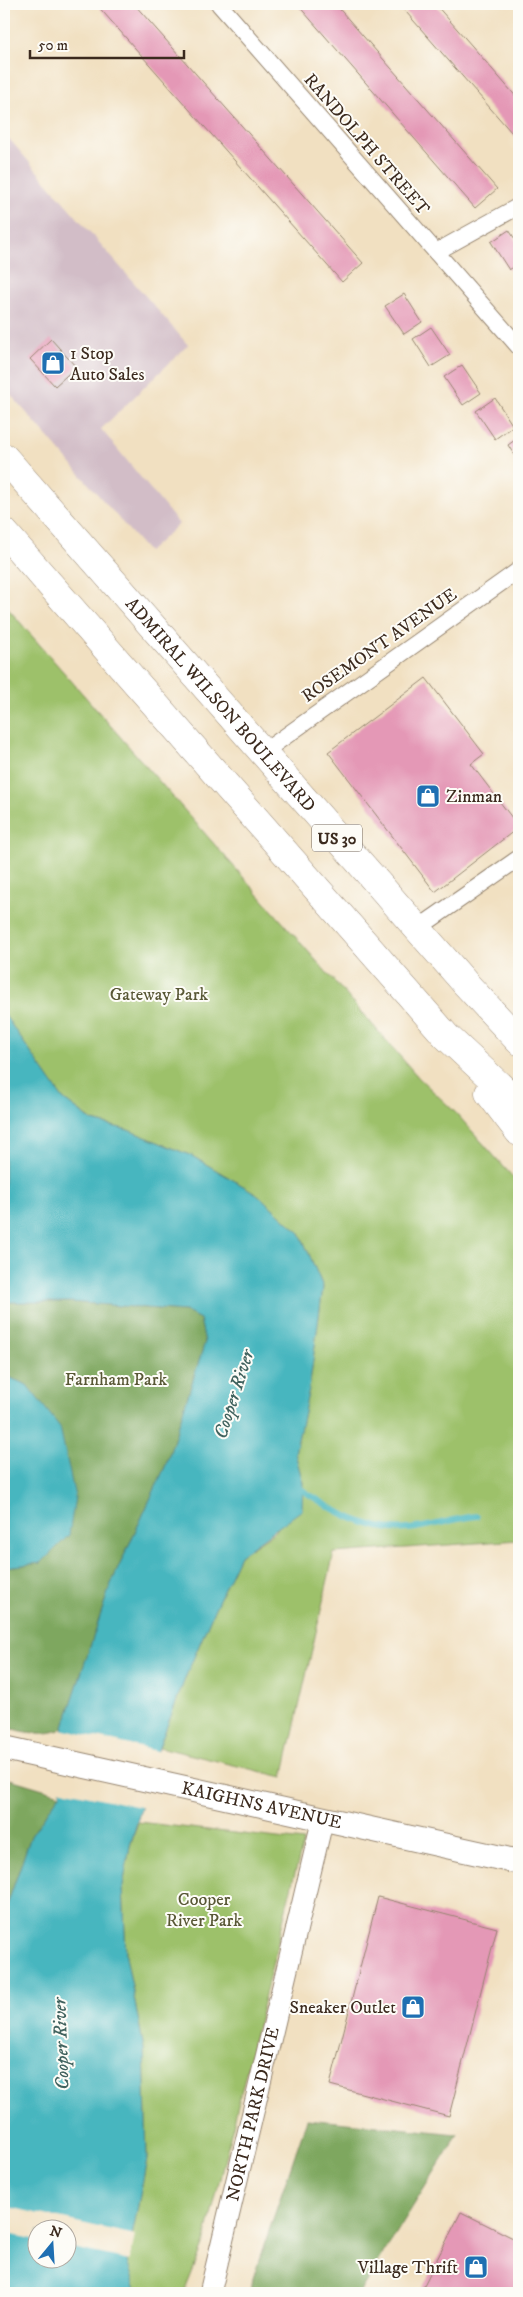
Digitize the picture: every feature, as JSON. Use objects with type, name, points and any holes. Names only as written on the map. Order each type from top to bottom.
[{"type":"highway","name":"ADMIRAL WILSON BOULEVARD","points":[[4,457],[417,929],[519,1041]]},
{"type":"highway","name":"US 30","points":[[4,532],[446,1036],[519,1104]]},
{"type":"highway","points":[[446,1036],[519,1132]]},
{"type":"main road","name":"KAIGHNS AVENUE","points":[[4,1748],[519,1862]]},
{"type":"street","name":"RANDOLPH STREET","points":[[218,4],[519,347]]},
{"type":"street","points":[[436,252],[519,206]]},
{"type":"street","name":"ROSEMONT AVENUE","points":[[262,753],[519,570]]},
{"type":"street","points":[[417,929],[519,858]]},
{"type":"street","name":"NORTH PARK DRIVE","points":[[210,2293],[323,1818]]},
{"type":"shaded area","points":[[4,133],[188,345],[101,429],[179,524],[148,552],[4,387]]},
{"type":"green space","name":"Gateway Park","points":[[4,604],[419,1078],[456,1113],[519,1184],[519,1540],[334,1553],[283,1777],[159,1747],[186,1676],[240,1555],[276,1531],[303,1483],[295,1453],[309,1389],[323,1287],[300,1233],[257,1194],[192,1156],[128,1130],[93,1121],[63,1099],[4,1014]]},
{"type":"green space","name":"Farnham Park","points":[[4,1302],[70,1302],[185,1311],[200,1319],[205,1342],[166,1465],[110,1586],[63,1729],[48,1733],[27,1732],[4,1727],[4,1567],[41,1563],[69,1535],[27,1385],[4,1375]]},
{"type":"green space","points":[[10,1779],[60,1794],[31,1836],[4,1914],[4,1810]]},
{"type":"green space","name":"Cooper River Park","points":[[138,1822],[304,1841],[205,2240],[184,2293],[135,2293],[136,2289],[127,2262],[147,2159],[144,2049],[126,1956],[123,1886],[130,1846]]},
{"type":"green space","points":[[307,2119],[458,2134],[359,2293],[251,2293],[253,2278]]},
{"type":"water","name":"Cooper River","points":[[4,1014],[63,1099],[92,1121],[128,1130],[192,1156],[257,1194],[300,1233],[323,1287],[309,1389],[295,1453],[303,1483],[302,1510],[240,1555],[186,1676],[159,1747],[130,1846],[123,1886],[126,1956],[144,2049],[147,2159],[127,2262],[136,2289],[135,2293],[4,2293],[4,1914],[31,1836],[60,1794],[64,1753],[63,1729],[110,1586],[166,1465],[205,1342],[200,1319],[185,1311],[70,1302],[4,1302]]},
{"type":"water","points":[[4,1375],[27,1385],[60,1427],[75,1497],[69,1535],[41,1563],[4,1567]]},
{"type":"pier","points":[[61,1729],[161,1752],[145,1808],[58,1789],[62,1753]]},
{"type":"pier","points":[[4,2206],[67,2220],[28,2220],[28,2238],[4,2233]]},
{"type":"pier","points":[[78,2222],[135,2235],[130,2260],[78,2249]]},
{"type":"building","points":[[96,4],[134,4],[363,263],[342,282]]},
{"type":"building","points":[[297,4],[335,4],[497,189],[475,208]]},
{"type":"building","points":[[399,4],[435,4],[472,46],[519,100],[519,141]]},
{"type":"building","points":[[509,230],[519,245],[519,263],[509,270],[491,242]]},
{"type":"building","points":[[404,294],[422,322],[404,334],[385,306]]},
{"type":"building","points":[[431,327],[450,355],[431,367],[413,339]]},
{"type":"building","name":"1 Stop Auto Sales","points":[[51,339],[76,367],[55,386],[30,359]]},
{"type":"building","points":[[462,365],[481,393],[463,405],[444,377]]},
{"type":"building","points":[[495,398],[513,426],[495,439],[476,411]]},
{"type":"building","points":[[519,437],[519,463],[508,445]]},
{"type":"building","name":"Zinman","points":[[426,678],[484,754],[471,764],[519,827],[435,892],[328,752]]},
{"type":"building","name":"Sneaker Outlet","points":[[378,1897],[497,1928],[449,2116],[330,2085]]},
{"type":"building","name":"Village Thrift","points":[[461,2212],[519,2241],[519,2293],[420,2293]]},
{"type":"waterway","points":[[295,1485],[337,1511],[368,1524],[384,1528],[416,1528],[477,1516]]},
{"type":"place","name":"1 Stop Auto Sales","points":[[53,363]]},
{"type":"place","name":"Zinman","points":[[428,796]]},
{"type":"place","name":"Sneaker Outlet","points":[[413,2007]]},
{"type":"place","name":"Village Thrift","points":[[476,2267]]}]
